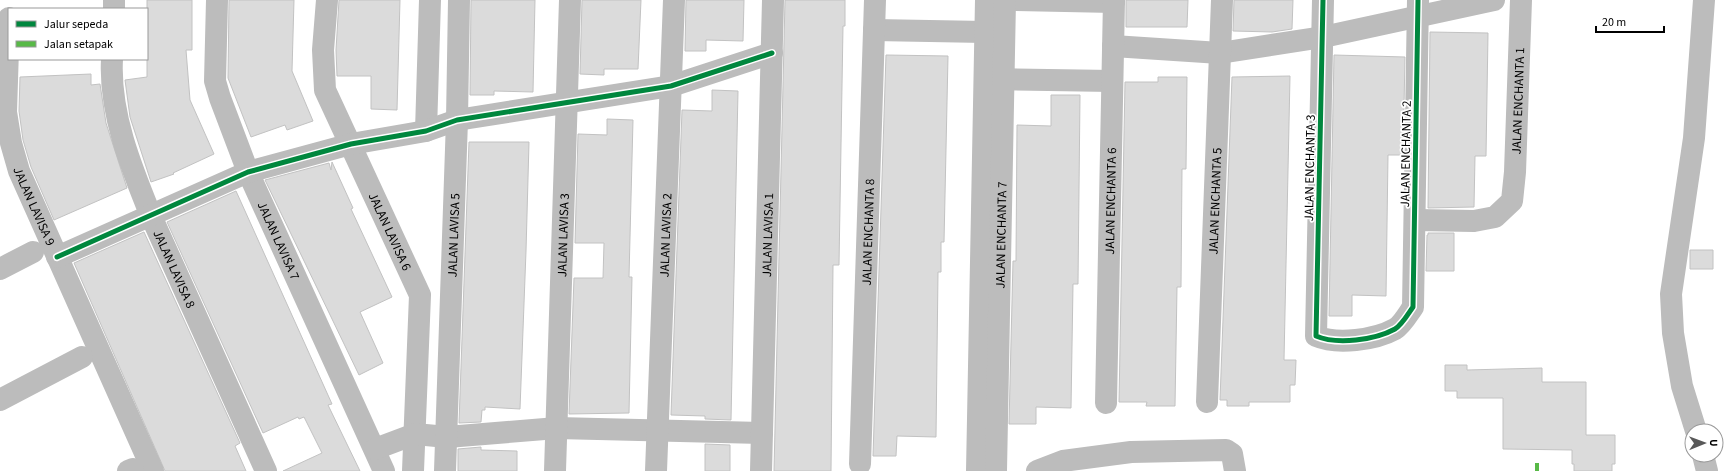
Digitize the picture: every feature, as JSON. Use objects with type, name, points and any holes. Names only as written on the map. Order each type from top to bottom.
[{"type":"street","name":"JALAN LAVISA 7","points":[[217,0],[215,81],[248,172],[384,471]]},
{"type":"street","name":"JALAN LAVISA 6","points":[[326,0],[323,50],[323,81],[325,90],[420,295],[413,471]]},
{"type":"street","points":[[426,131],[430,0]]},
{"type":"street","name":"JALAN LAVISA 5","points":[[445,471],[457,120],[459,0]]},
{"type":"street","name":"JALAN LAVISA 3","points":[[555,471],[570,0]]},
{"type":"street","name":"JALAN LAVISA 2","points":[[656,471],[674,0]]},
{"type":"street","name":"JALAN LAVISA 1","points":[[761,471],[773,0]]},
{"type":"street","name":"JALAN ENCHANTA 8","points":[[860,464],[875,0]]},
{"type":"street","name":"JALAN ENCHANTA 7","points":[[986,0],[985,32],[994,79],[996,471]]},
{"type":"street","name":"JALAN ENCHANTA 7","points":[[977,471],[994,79],[1005,0]]},
{"type":"street","points":[[1012,0],[1114,1]]},
{"type":"street","name":"JALAN ENCHANTA 5","points":[[1207,402],[1222,0]]},
{"type":"street","name":"JALAN ENCHANTA 3","points":[[1323,0],[1316,336],[1331,340],[1368,339],[1396,328],[1413,307]]},
{"type":"street","points":[[1113,46],[1220,53],[1323,37],[1418,8],[1494,0]]},
{"type":"street","name":"JALAN ENCHANTA 1","points":[[1416,220],[1474,221],[1496,217],[1512,201],[1515,172],[1521,0]]},
{"type":"street","points":[[1694,423],[1682,386],[1673,332],[1671,294],[1694,138],[1704,0]]},
{"type":"street","name":"JALAN ENCHANTA 6","points":[[1106,403],[1114,1]]},
{"type":"street","name":"JALAN ENCHANTA 2","points":[[1413,307],[1416,220],[1418,8]]},
{"type":"street","points":[[874,30],[985,32]]},
{"type":"street","name":"JALAN LAVISA 9","points":[[8,49],[6,112],[11,143],[19,171],[57,257],[138,470]]},
{"type":"street","points":[[57,257],[248,172],[351,144],[426,131],[457,120],[671,86],[772,53]]},
{"type":"street","name":"JALAN LAVISA 8","points":[[112,60],[112,90],[116,115],[138,183],[151,216],[266,471]]},
{"type":"street","points":[[994,79],[1112,81]]},
{"type":"street","points":[[0,269],[33,252]]},
{"type":"street","points":[[0,400],[82,357]]},
{"type":"street","points":[[375,449],[415,434],[447,437],[557,428],[762,433]]},
{"type":"street","points":[[1037,471],[1063,461],[1131,452],[1226,450],[1232,454],[1235,471]]},
{"type":"building","points":[[147,0],[192,0],[192,50],[186,50],[190,100],[214,154],[173,173],[174,174],[151,182],[130,117],[125,80],[147,77]]},
{"type":"building","points":[[229,0],[294,0],[292,71],[313,121],[287,130],[285,125],[251,137],[228,78]]},
{"type":"building","points":[[339,0],[400,0],[397,110],[371,109],[371,76],[337,76],[336,50]]},
{"type":"building","points":[[471,0],[535,0],[533,92],[494,91],[494,95],[470,95]]},
{"type":"building","points":[[582,0],[641,0],[638,69],[604,69],[604,75],[580,74]]},
{"type":"building","points":[[686,0],[744,0],[743,41],[706,40],[706,51],[685,51]]},
{"type":"building","points":[[785,0],[845,0],[845,26],[843,26],[839,265],[833,265],[831,471],[774,471]]},
{"type":"building","points":[[1126,0],[1188,0],[1187,27],[1126,27]]},
{"type":"building","points":[[1234,0],[1293,0],[1292,29],[1272,32],[1233,31]]},
{"type":"building","points":[[1430,32],[1488,33],[1486,156],[1475,156],[1474,207],[1428,208]]},
{"type":"building","points":[[886,55],[948,56],[944,242],[941,242],[941,272],[938,272],[936,437],[897,436],[896,456],[873,456]]},
{"type":"building","points":[[1334,55],[1405,57],[1403,155],[1388,155],[1386,296],[1352,295],[1352,316],[1329,316]]},
{"type":"building","points":[[91,74],[91,85],[100,84],[106,123],[127,188],[54,220],[31,167],[23,140],[19,111],[20,77]]},
{"type":"building","points":[[1290,76],[1284,360],[1296,360],[1295,385],[1290,385],[1290,402],[1249,402],[1249,406],[1227,406],[1227,400],[1220,400],[1232,77]]},
{"type":"building","points":[[1158,77],[1187,77],[1186,169],[1182,169],[1181,287],[1177,287],[1175,406],[1146,406],[1147,402],[1119,402],[1125,82],[1158,82]]},
{"type":"building","points":[[712,90],[738,91],[731,420],[705,419],[705,416],[671,415],[682,110],[712,111]]},
{"type":"building","points":[[1051,95],[1080,95],[1078,284],[1073,284],[1071,408],[1036,407],[1036,424],[1009,424],[1013,261],[1016,261],[1017,125],[1051,126]]},
{"type":"building","points":[[607,119],[633,120],[629,277],[632,277],[629,413],[569,414],[574,278],[603,278],[604,243],[575,243],[578,134],[607,135]]},
{"type":"building","points":[[469,142],[529,142],[526,251],[520,409],[485,407],[485,410],[482,410],[481,422],[459,423]]},
{"type":"building","points":[[332,162],[353,208],[351,209],[392,297],[360,312],[383,363],[359,375],[265,180],[329,163],[331,170]]},
{"type":"building","points":[[236,191],[332,404],[328,405],[360,471],[283,471],[322,453],[304,417],[299,419],[298,417],[263,433],[167,222]]},
{"type":"building","points":[[144,232],[240,443],[235,446],[246,471],[165,471],[74,263]]},
{"type":"building","points":[[1428,233],[1454,233],[1454,271],[1426,271]]},
{"type":"building","points":[[1690,250],[1713,250],[1713,269],[1690,269]]},
{"type":"building","points":[[1445,365],[1467,365],[1467,370],[1542,368],[1542,382],[1586,382],[1586,435],[1615,435],[1615,464],[1612,464],[1612,471],[1574,471],[1574,464],[1572,464],[1572,450],[1503,449],[1503,398],[1457,398],[1457,391],[1445,391]]},
{"type":"building","points":[[705,444],[730,445],[730,471],[705,471]]},
{"type":"building","points":[[481,447],[481,450],[517,451],[517,471],[458,471],[458,449]]},
{"type":"marked path","points":[[1537,462],[1537,471]]},
{"type":"cycle path","points":[[1323,0],[1316,336],[1325,339],[1345,341],[1387,333],[1398,327],[1413,307],[1418,0]]},
{"type":"cycle path","points":[[57,257],[248,172],[351,144],[426,131],[457,120],[671,86],[772,53]]}]
